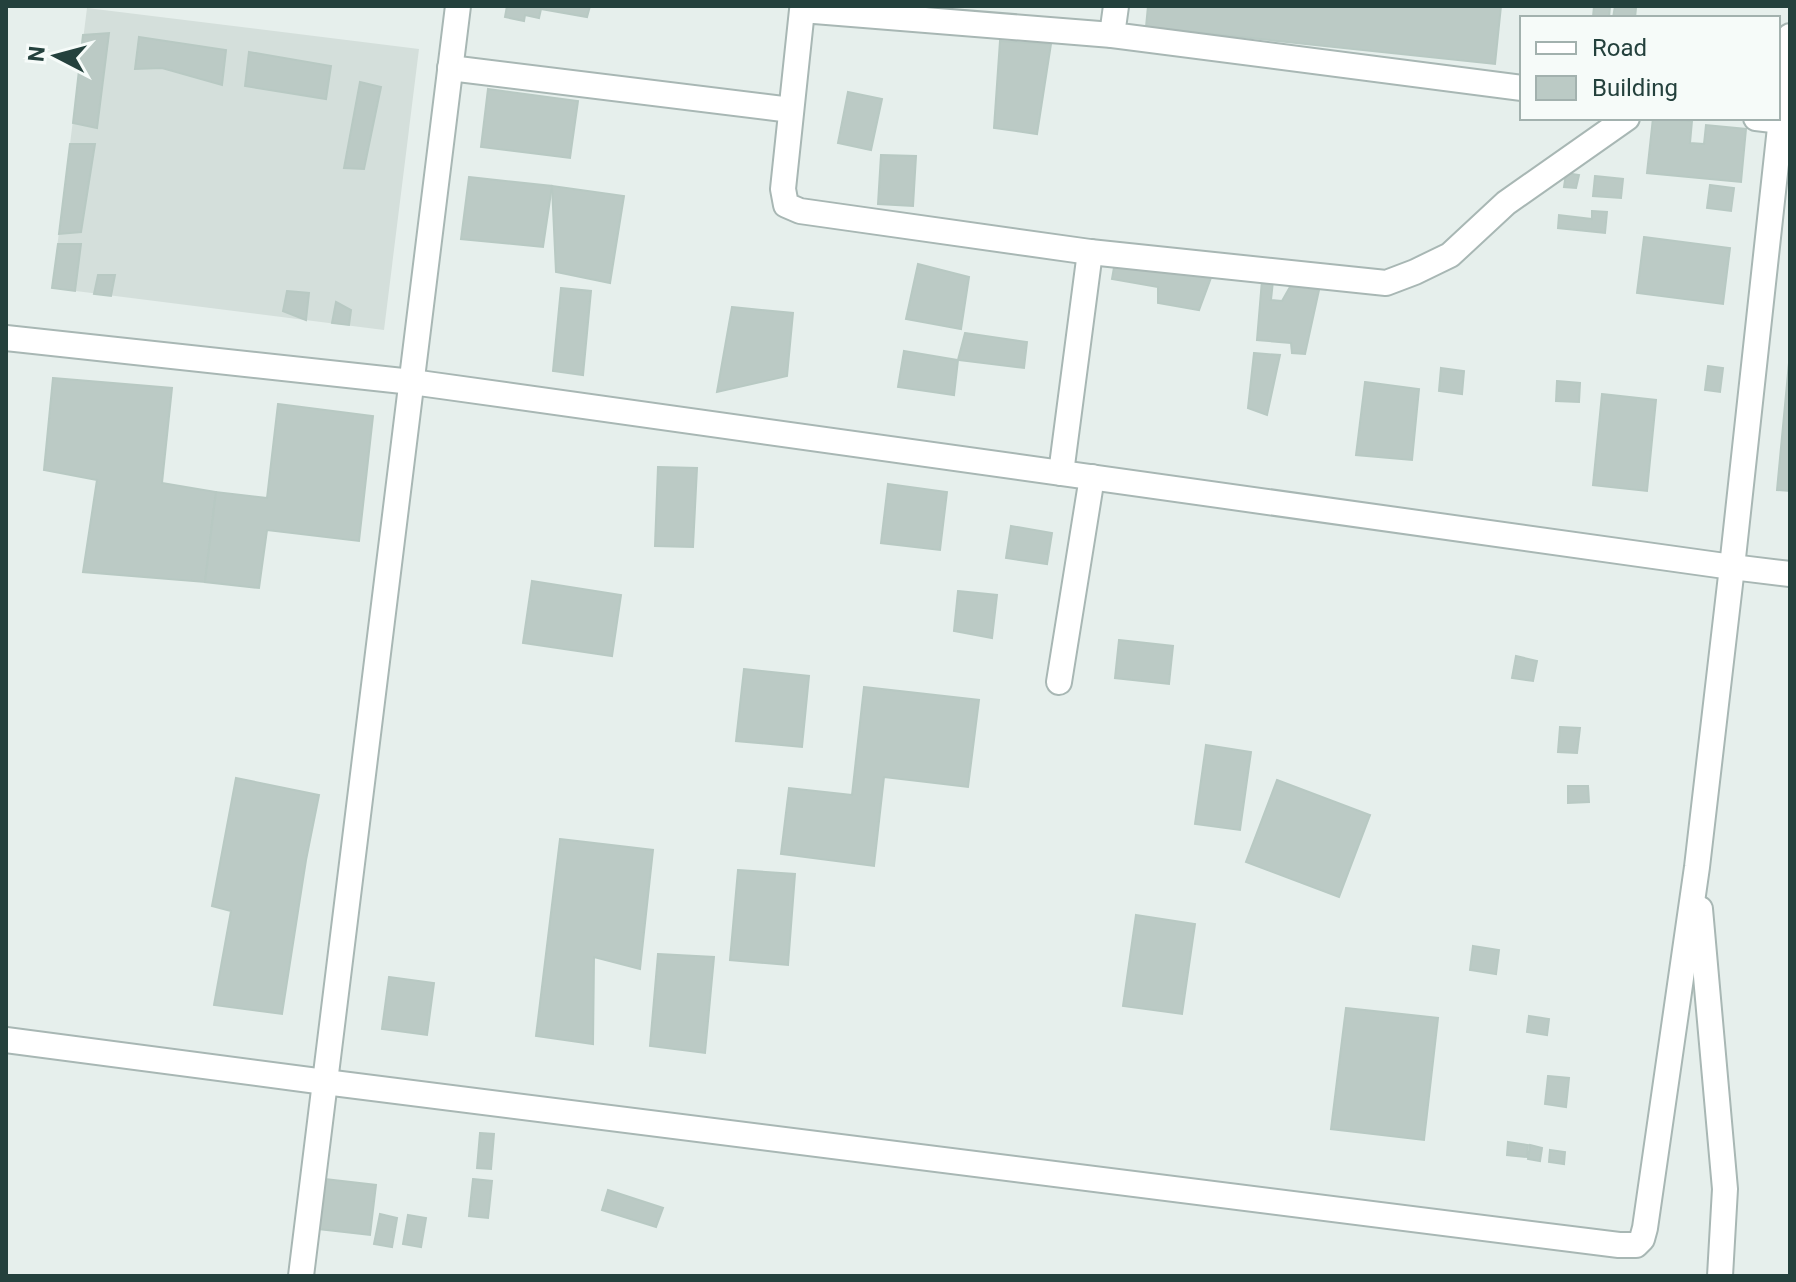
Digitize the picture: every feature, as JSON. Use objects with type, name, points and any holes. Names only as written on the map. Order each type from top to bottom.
[{"type":"street","points":[[301,1276],[458,6]]},
{"type":"street","points":[[1112,35],[1116,6]]},
{"type":"street","points":[[1520,88],[1112,35],[802,10],[783,189],[786,205],[800,211],[1090,252],[1386,283],[1450,255],[1506,203],[1624,120]]},
{"type":"street","points":[[6,1040],[1636,1245],[1642,1239],[1645,1228],[1697,867],[1790,36]]},
{"type":"street","points":[[450,68],[791,110]]},
{"type":"street","points":[[1773,120],[1781,121]]},
{"type":"street","points":[[1061,473],[1090,252]]},
{"type":"street","points":[[6,338],[412,382],[1790,574]]},
{"type":"street","points":[[1059,682],[1092,477]]},
{"type":"street","points":[[1697,867],[1725,1189],[1720,1276]]},
{"type":"shaded area","points":[[87,8],[419,49],[384,330],[52,288]]},
{"type":"building","points":[[507,6],[590,6],[587,17],[541,9],[539,18],[525,15],[524,21],[505,17]]},
{"type":"building","points":[[1148,6],[1501,6],[1495,64],[1146,27]]},
{"type":"building","points":[[1594,6],[1610,6],[1609,16],[1593,16]]},
{"type":"building","points":[[1615,6],[1636,8],[1635,16],[1613,16]]},
{"type":"building","points":[[109,33],[97,128],[73,123],[83,35]]},
{"type":"building","points":[[139,37],[226,50],[222,85],[162,68],[135,69]]},
{"type":"building","points":[[1000,41],[1051,44],[1037,134],[994,128]]},
{"type":"building","points":[[249,52],[331,66],[326,99],[245,86]]},
{"type":"building","points":[[360,82],[381,87],[364,169],[344,168]]},
{"type":"building","points":[[488,89],[578,101],[570,158],[481,147]]},
{"type":"building","points":[[848,92],[882,99],[871,150],[838,143]]},
{"type":"building","points":[[1653,120],[1692,121],[1690,143],[1704,144],[1706,125],[1746,129],[1741,182],[1647,173]]},
{"type":"building","points":[[70,144],[95,144],[81,232],[59,234]]},
{"type":"building","points":[[881,155],[916,156],[913,206],[878,204]]},
{"type":"building","points":[[1566,173],[1579,175],[1576,188],[1564,187]]},
{"type":"building","points":[[1595,176],[1623,179],[1621,198],[1593,196]]},
{"type":"building","points":[[469,177],[552,186],[543,247],[461,239]]},
{"type":"building","points":[[1710,185],[1734,188],[1731,211],[1707,208]]},
{"type":"building","points":[[552,186],[624,196],[610,283],[556,272]]},
{"type":"building","points":[[1592,211],[1607,212],[1605,233],[1558,228],[1559,215],[1592,219]]},
{"type":"building","points":[[1644,237],[1730,248],[1723,304],[1637,293]]},
{"type":"building","points":[[58,244],[81,244],[75,291],[52,288]]},
{"type":"building","points":[[1116,256],[1212,275],[1199,310],[1158,303],[1158,287],[1112,279]]},
{"type":"building","points":[[918,264],[969,277],[961,329],[906,319]]},
{"type":"building","points":[[98,275],[115,275],[111,296],[94,294]]},
{"type":"building","points":[[1262,280],[1273,281],[1271,300],[1282,301],[1291,285],[1319,290],[1305,354],[1292,353],[1291,343],[1257,340]]},
{"type":"building","points":[[561,288],[591,291],[583,375],[553,371]]},
{"type":"building","points":[[287,291],[309,293],[306,320],[283,311]]},
{"type":"building","points":[[336,302],[351,310],[349,325],[332,323]]},
{"type":"building","points":[[732,307],[793,313],[787,376],[717,392]]},
{"type":"building","points":[[965,333],[1027,342],[1024,368],[958,360]]},
{"type":"building","points":[[904,351],[958,360],[954,395],[898,387]]},
{"type":"building","points":[[1790,352],[1790,491],[1777,490]]},
{"type":"building","points":[[1254,353],[1280,355],[1267,415],[1248,408]]},
{"type":"building","points":[[1708,366],[1723,368],[1720,392],[1705,390]]},
{"type":"building","points":[[1441,368],[1464,371],[1462,394],[1439,391]]},
{"type":"building","points":[[53,378],[172,388],[162,483],[216,492],[205,582],[83,572],[97,480],[44,470]]},
{"type":"building","points":[[1557,381],[1580,383],[1579,402],[1556,401]]},
{"type":"building","points":[[1365,382],[1419,389],[1412,460],[1356,455]]},
{"type":"building","points":[[1602,394],[1656,400],[1647,491],[1593,485]]},
{"type":"building","points":[[278,404],[373,416],[359,541],[267,530],[259,588],[205,582],[216,492],[267,498]]},
{"type":"building","points":[[658,467],[697,468],[693,547],[655,546]]},
{"type":"building","points":[[888,484],[947,492],[940,550],[881,543]]},
{"type":"building","points":[[1011,526],[1052,533],[1047,564],[1006,558]]},
{"type":"building","points":[[532,581],[621,595],[612,656],[523,643]]},
{"type":"building","points":[[958,591],[997,595],[992,638],[954,631]]},
{"type":"building","points":[[1119,640],[1173,646],[1169,684],[1115,678]]},
{"type":"building","points":[[1516,656],[1537,661],[1533,681],[1512,678]]},
{"type":"building","points":[[744,669],[809,676],[802,747],[736,741]]},
{"type":"building","points":[[864,687],[979,700],[968,787],[884,777],[874,866],[781,854],[789,788],[852,795]]},
{"type":"building","points":[[1560,727],[1580,728],[1577,753],[1558,752]]},
{"type":"building","points":[[1206,745],[1251,752],[1240,830],[1195,824]]},
{"type":"building","points":[[236,778],[319,795],[282,1014],[214,1005],[231,911],[212,906]]},
{"type":"building","points":[[1277,780],[1370,815],[1339,897],[1246,862]]},
{"type":"building","points":[[1568,786],[1588,786],[1589,802],[1568,803]]},
{"type":"building","points":[[560,839],[653,850],[640,969],[594,957],[593,1044],[536,1036]]},
{"type":"building","points":[[738,870],[795,874],[788,965],[730,960]]},
{"type":"building","points":[[1136,915],[1195,924],[1182,1014],[1123,1006]]},
{"type":"building","points":[[1473,946],[1499,950],[1496,974],[1470,970]]},
{"type":"building","points":[[658,954],[714,957],[705,1053],[650,1046]]},
{"type":"building","points":[[389,977],[434,983],[427,1035],[382,1029]]},
{"type":"building","points":[[1346,1008],[1438,1018],[1424,1140],[1331,1129]]},
{"type":"building","points":[[1529,1016],[1549,1019],[1547,1035],[1527,1032]]},
{"type":"building","points":[[1548,1076],[1569,1078],[1566,1107],[1545,1104]]},
{"type":"building","points":[[480,1133],[494,1134],[491,1169],[477,1168]]},
{"type":"building","points":[[1508,1142],[1528,1145],[1527,1157],[1507,1155]]},
{"type":"building","points":[[1530,1145],[1542,1148],[1540,1161],[1528,1159]]},
{"type":"building","points":[[1550,1150],[1565,1152],[1564,1164],[1549,1162]]},
{"type":"building","points":[[316,1178],[376,1185],[370,1235],[310,1228]]},
{"type":"building","points":[[473,1179],[492,1181],[488,1218],[469,1216]]},
{"type":"building","points":[[608,1190],[663,1208],[656,1227],[602,1210]]},
{"type":"building","points":[[380,1214],[397,1218],[392,1247],[374,1244]]},
{"type":"building","points":[[408,1215],[426,1218],[421,1247],[403,1244]]}]
